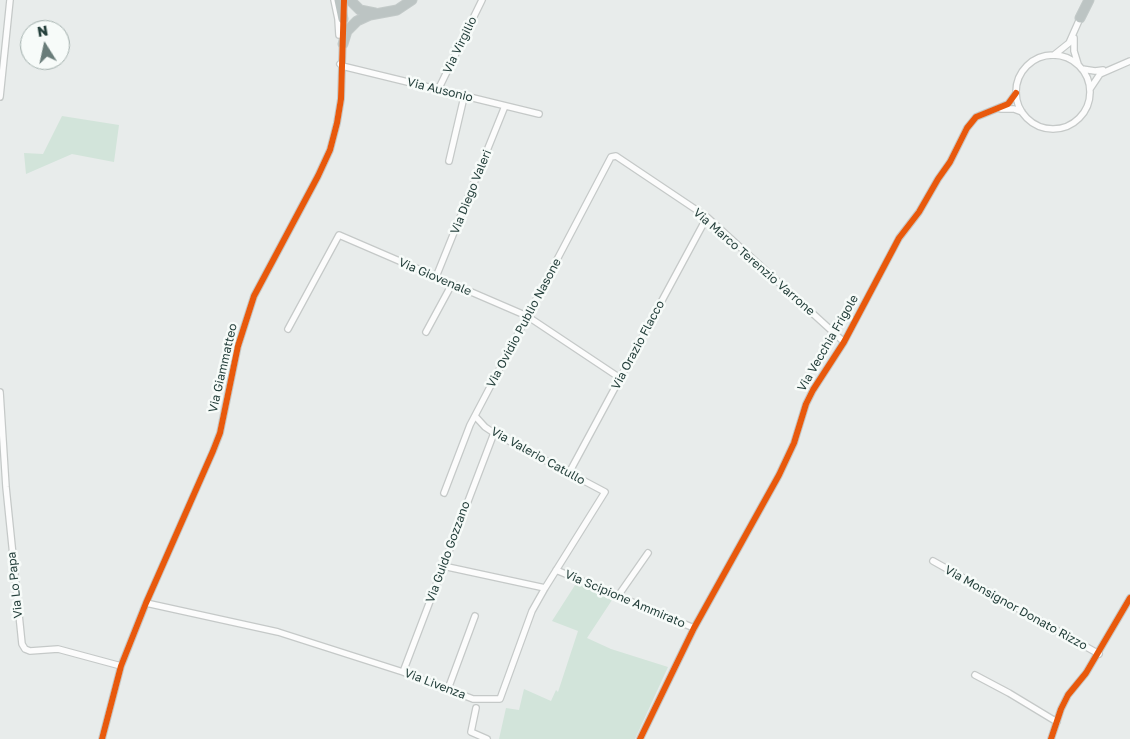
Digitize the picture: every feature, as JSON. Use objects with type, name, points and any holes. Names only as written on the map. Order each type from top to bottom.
[{"type":"highway","points":[[339,0],[343,19]]},
{"type":"highway","points":[[350,0],[360,10],[369,13],[385,13]]},
{"type":"highway","points":[[342,44],[347,31],[357,21],[370,15],[397,10],[412,0]]},
{"type":"highway","points":[[1081,15],[1086,0]]},
{"type":"street","points":[[0,97],[10,0]]},
{"type":"street","points":[[334,0],[338,19],[339,62],[342,66]]},
{"type":"street","name":"Via Giammatteo","points":[[102,739],[121,666],[220,432],[238,346],[254,296],[330,150],[339,111],[344,0]]},
{"type":"street","name":"Via Virgilio","points":[[438,90],[482,0]]},
{"type":"street","name":"Via Vecchia Frigole","points":[[640,739],[694,628],[779,475],[794,443],[806,404],[813,390],[844,342],[899,238],[919,212],[950,162],[967,128],[976,118],[1008,104],[1016,93],[1021,74],[1027,66],[1035,60],[1054,55],[1070,43],[1081,15]]},
{"type":"street","name":"Via Vecchia Frigole","points":[[1075,31],[1074,45],[1080,67],[1088,78],[1090,89]]},
{"type":"street","points":[[1054,55],[1062,56],[1080,67],[1095,71],[1108,69]]},
{"type":"street","points":[[1016,93],[1022,112],[1029,120],[1038,126],[1060,129],[1079,119],[1086,110],[1090,100],[1090,89],[1100,74],[1130,60]]},
{"type":"street","name":"Via Ausonio","points":[[342,66],[539,114]]},
{"type":"street","points":[[449,161],[464,97]]},
{"type":"street","name":"Via Diego Valeri","points":[[436,277],[505,106]]},
{"type":"street","points":[[998,109],[1014,109],[1022,112]]},
{"type":"street","name":"Via Marco Terenzio Varrone","points":[[611,157],[616,156],[707,217],[844,342]]},
{"type":"street","name":"Via Ovidio Publio Nasone","points":[[444,493],[475,416],[611,157]]},
{"type":"street","name":"Via Orazio Flacco","points":[[569,473],[707,217]]},
{"type":"street","name":"Via Giovenale","points":[[288,329],[339,235],[527,316],[620,378]]},
{"type":"street","points":[[426,332],[452,284]]},
{"type":"street","name":"Via Lo Papa","points":[[0,392],[6,487],[22,644],[25,649],[30,651],[58,649],[121,666]]},
{"type":"street","name":"Via Valerio Catullo","points":[[475,416],[485,427],[494,433],[605,492]]},
{"type":"street","name":"Via Guido Gozzano","points":[[403,672],[494,433]]},
{"type":"street","name":"Via Livenza","points":[[146,604],[278,632],[403,672],[474,699],[500,699],[532,611],[544,588],[605,492]]},
{"type":"street","points":[[618,596],[648,553]]},
{"type":"street","name":"Via Monsignor Donato Rizzo","points":[[933,562],[1099,654]]},
{"type":"street","points":[[443,566],[544,588]]},
{"type":"street","name":"Via Scipione Ammirato","points":[[556,570],[694,628]]},
{"type":"street","points":[[1051,739],[1068,695],[1086,674],[1099,654],[1130,598]]},
{"type":"street","points":[[448,689],[475,616]]},
{"type":"street","points":[[975,675],[1057,722]]},
{"type":"street","points":[[476,708],[471,732],[487,739]]},
{"type":"green space","points":[[62,116],[119,125],[114,162],[72,154],[26,174],[24,153],[43,154]]},
{"type":"green space","points":[[577,582],[614,597],[587,638],[611,649],[668,667],[635,739],[499,739],[506,708],[519,710],[524,689],[551,701],[556,690],[558,692],[578,631],[552,621]]},
{"type":"cycle path","points":[[102,739],[121,666],[146,603],[220,433],[238,346],[254,296],[330,150],[341,99],[344,0]]},
{"type":"cycle path","points":[[640,739],[694,628],[779,475],[794,443],[806,404],[813,390],[844,342],[899,238],[919,212],[950,162],[967,128],[976,117],[1008,104],[1016,93]]},
{"type":"cycle path","points":[[1051,739],[1068,695],[1086,673],[1130,598]]}]
